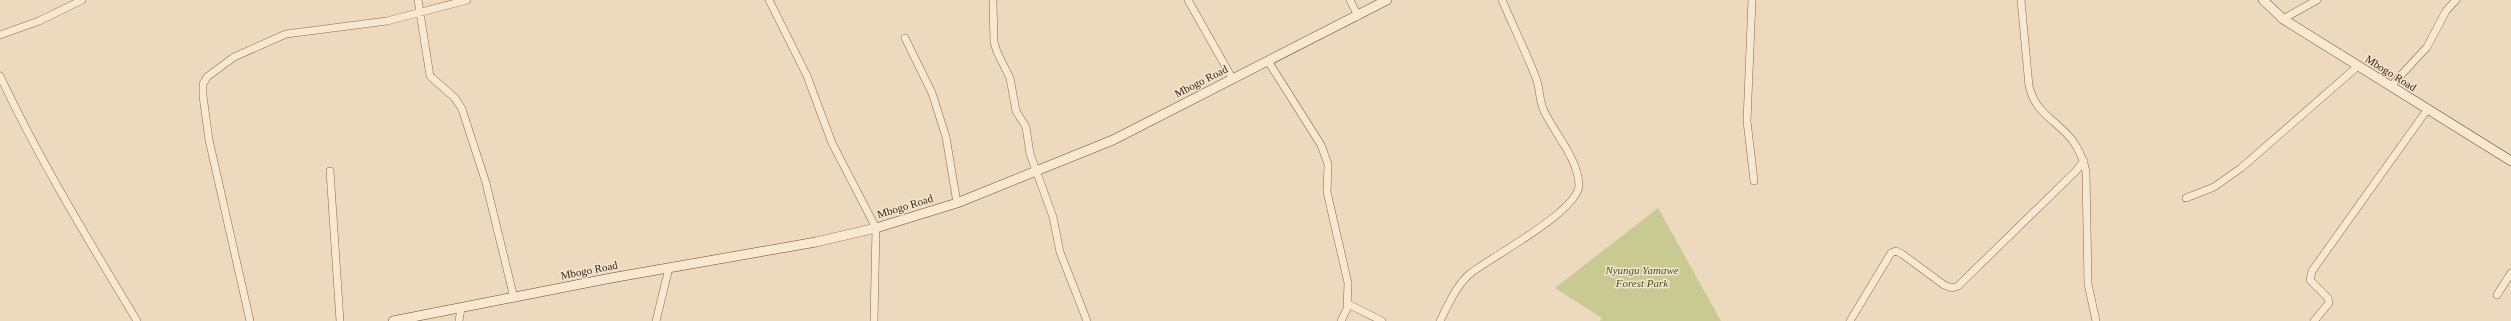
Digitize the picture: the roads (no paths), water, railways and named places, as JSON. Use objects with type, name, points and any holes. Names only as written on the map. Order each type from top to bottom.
[{"type":"main road","name":"Mbogo Road","points":[[393,321],[669,268],[816,242],[876,228],[957,203],[1037,172],[1112,140],[1387,0]]},
{"type":"main road","name":"Mbogo Road","points":[[2263,0],[2283,18],[2427,110],[2511,161]]},
{"type":"street","points":[[0,35],[39,21],[82,0]]},
{"type":"street","points":[[418,0],[430,76],[456,98],[462,109],[486,183],[514,298]]},
{"type":"street","points":[[250,321],[209,140],[203,96],[203,84],[207,77],[234,57],[286,34],[387,21],[468,0]]},
{"type":"street","points":[[769,0],[807,76],[832,143],[876,228],[874,321]]},
{"type":"street","points":[[1188,0],[1232,78]]},
{"type":"street","points":[[1350,0],[1358,16]]},
{"type":"street","points":[[1440,321],[1459,285],[1470,273],[1525,239],[1570,202],[1578,192],[1579,184],[1574,166],[1543,110],[1536,79],[1502,0]]},
{"type":"street","points":[[1752,0],[1747,121],[1754,181]]},
{"type":"street","points":[[2021,0],[2029,86],[2032,98],[2047,118],[2072,141],[2084,161],[2086,172],[2088,284],[2096,321]]},
{"type":"street","points":[[2283,18],[2317,0]]},
{"type":"street","points":[[2390,86],[2427,47],[2446,11],[2456,0]]},
{"type":"street","points":[[993,2],[995,47],[1010,78],[1016,111],[1026,127],[1030,154],[1053,217],[1062,260],[1087,321]]},
{"type":"street","points":[[905,38],[932,92],[946,137],[957,203]]},
{"type":"street","points":[[1268,61],[1321,145],[1326,157],[1328,173],[1326,192],[1344,259],[1348,283],[1348,304],[1341,321]]},
{"type":"street","points":[[2186,198],[2214,187],[2241,168],[2358,66]]},
{"type":"street","points":[[0,76],[14,106],[84,234],[137,321]]},
{"type":"street","points":[[2314,321],[2329,302],[2328,298],[2310,280],[2312,271],[2427,110]]},
{"type":"street","points":[[1850,321],[1891,253],[1896,251],[1902,254],[1944,285],[1952,288],[1958,286],[2076,171],[2084,161]]},
{"type":"street","points":[[330,171],[340,321]]},
{"type":"street","points":[[656,321],[669,268]]},
{"type":"street","points":[[2497,295],[2511,273]]},
{"type":"street","points":[[1348,304],[1382,321]]},
{"type":"street","points":[[459,321],[461,308]]},
{"type":"park label","name":"Nyungu Yamawe Forest Park","points":[[1642,276]]}]
